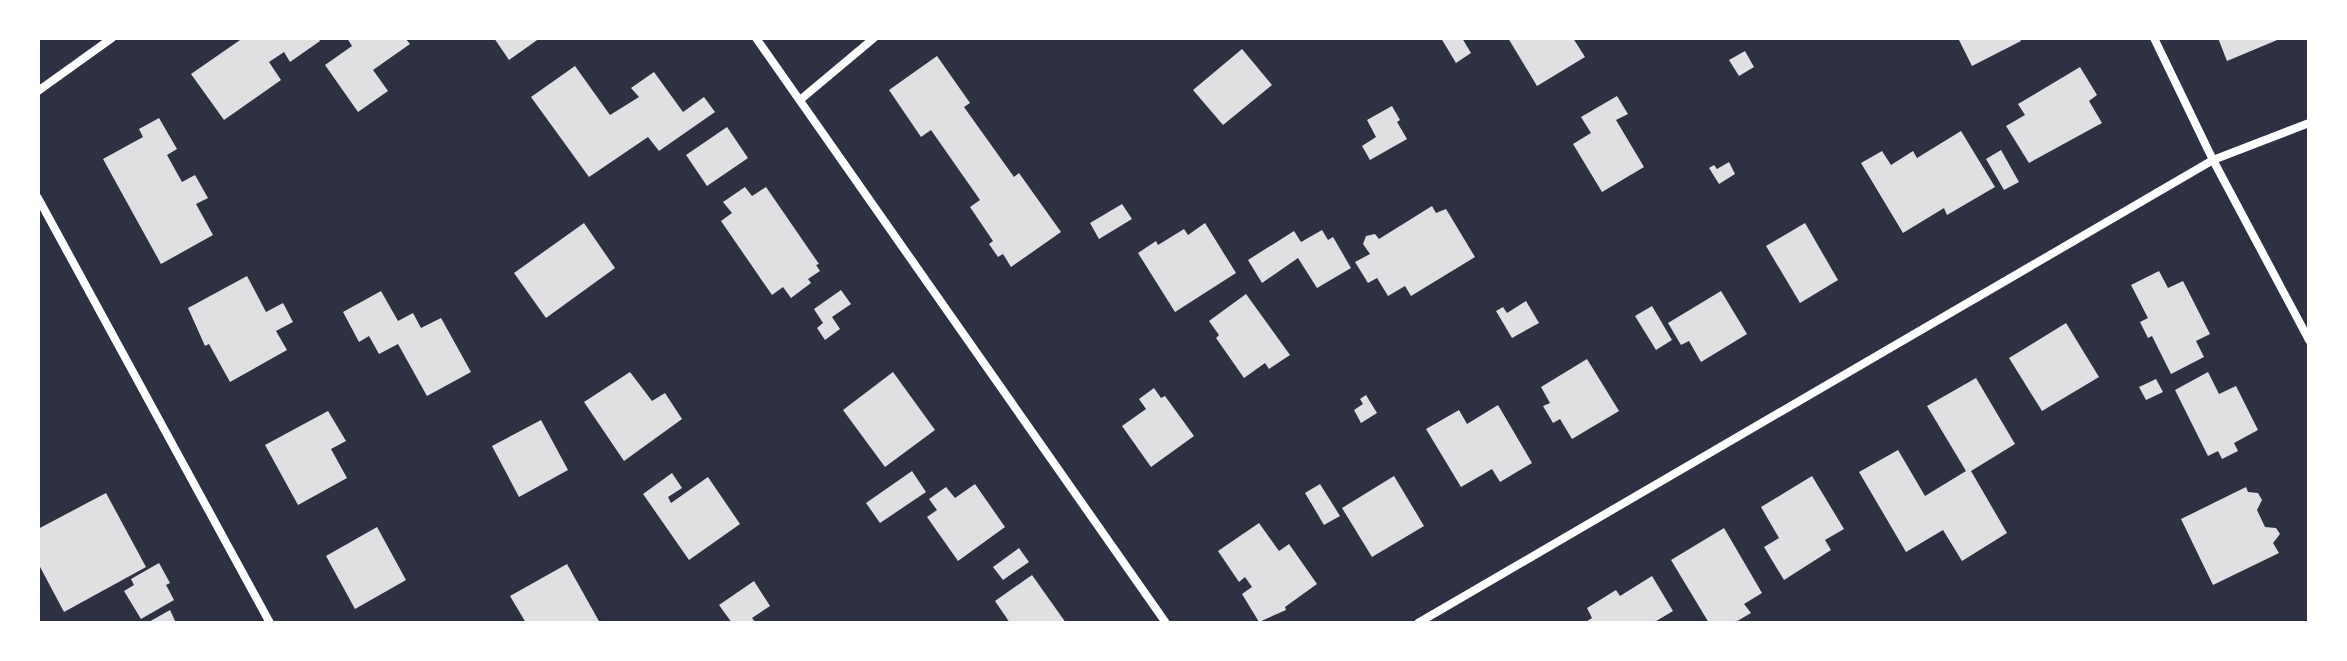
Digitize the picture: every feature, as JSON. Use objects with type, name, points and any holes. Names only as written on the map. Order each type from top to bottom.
[{"type":"street","points":[[38,91],[112,38]]},
{"type":"street","points":[[756,38],[1166,623]]},
{"type":"street","points":[[800,100],[874,38]]},
{"type":"street","points":[[2154,38],[2213,160],[2309,340]]},
{"type":"street","points":[[1418,623],[2213,160],[2309,123]]},
{"type":"street","points":[[38,198],[270,623]]},
{"type":"building","points":[[243,38],[318,38],[320,41],[290,62],[284,52],[269,62],[281,80],[224,120],[191,74]]},
{"type":"building","points":[[347,38],[405,38],[410,44],[373,70],[388,91],[358,112],[325,65],[352,46]]},
{"type":"building","points":[[494,38],[540,38],[509,60]]},
{"type":"building","points":[[1441,38],[1462,38],[1471,53],[1456,63]]},
{"type":"building","points":[[1508,38],[1573,38],[1585,57],[1537,86]]},
{"type":"building","points":[[1958,38],[2019,38],[2021,41],[1972,66]]},
{"type":"building","points":[[2218,38],[2282,38],[2227,61]]},
{"type":"building","points":[[1242,49],[1272,85],[1223,125],[1193,90]]},
{"type":"building","points":[[1745,51],[1754,67],[1739,76],[1729,60]]},
{"type":"building","points":[[937,56],[970,103],[964,107],[1014,177],[1019,173],[1061,232],[1011,267],[1003,254],[998,257],[989,244],[993,241],[970,207],[980,200],[931,130],[921,137],[889,90]]},
{"type":"building","points":[[575,66],[610,115],[639,97],[631,88],[654,72],[683,112],[704,97],[715,112],[659,151],[648,137],[589,177],[531,97]]},
{"type":"building","points":[[2080,67],[2097,95],[2089,101],[2102,123],[2029,163],[2006,126],[2025,115],[2018,104]]},
{"type":"building","points":[[1617,96],[1628,114],[1616,120],[1644,167],[1602,192],[1573,144],[1591,133],[1581,117]]},
{"type":"building","points":[[1392,106],[1407,139],[1370,160],[1362,146],[1376,137],[1367,120]]},
{"type":"building","points":[[159,118],[177,149],[167,155],[182,182],[195,175],[208,198],[196,204],[213,235],[161,264],[103,159],[143,137],[139,129]]},
{"type":"building","points":[[727,127],[748,158],[707,186],[686,155]]},
{"type":"building","points":[[1961,131],[1995,187],[1947,215],[1944,208],[1903,233],[1861,163],[1882,151],[1891,165],[1913,151],[1917,158]]},
{"type":"building","points":[[2001,150],[2019,182],[2004,190],[1986,159]]},
{"type":"building","points":[[1729,162],[1735,174],[1719,184],[1709,168],[1714,165],[1717,169]]},
{"type":"building","points":[[745,187],[752,196],[766,187],[819,264],[816,265],[820,271],[808,279],[811,283],[791,298],[783,287],[772,295],[721,221],[732,213],[723,202]]},
{"type":"building","points":[[1122,204],[1132,219],[1099,239],[1090,223]]},
{"type":"building","points":[[1432,206],[1436,213],[1446,209],[1475,257],[1411,296],[1405,286],[1388,296],[1377,278],[1368,283],[1355,262],[1370,254],[1363,244],[1366,236],[1375,234],[1379,239]]},
{"type":"building","points":[[584,223],[615,268],[546,318],[514,273]]},
{"type":"building","points":[[1205,223],[1236,273],[1175,312],[1138,253],[1184,229],[1188,235]]},
{"type":"building","points":[[1805,223],[1838,280],[1800,303],[1766,246]]},
{"type":"building","points":[[1322,230],[1328,240],[1333,237],[1351,268],[1317,288],[1298,258],[1262,283],[1248,260],[1294,231],[1301,242]]},
{"type":"building","points":[[2159,271],[2168,288],[2183,281],[2210,334],[2196,341],[2204,357],[2171,374],[2152,336],[2148,338],[2140,322],[2148,318],[2131,285]]},
{"type":"building","points":[[247,276],[266,312],[283,303],[293,322],[276,331],[287,350],[230,382],[209,344],[205,346],[188,308]]},
{"type":"building","points":[[841,290],[851,304],[832,317],[840,329],[825,340],[817,328],[823,323],[814,309]]},
{"type":"building","points":[[381,291],[398,321],[413,313],[421,328],[441,318],[471,372],[427,396],[398,344],[379,354],[369,336],[359,342],[343,312]]},
{"type":"building","points":[[1721,291],[1747,334],[1701,362],[1689,341],[1681,345],[1668,323]]},
{"type":"building","points":[[1246,294],[1290,355],[1269,369],[1265,363],[1244,378],[1216,338],[1219,335],[1209,321]]},
{"type":"building","points":[[1526,301],[1539,323],[1512,338],[1496,311],[1503,307],[1507,313]]},
{"type":"building","points":[[1652,306],[1672,340],[1656,350],[1635,316]]},
{"type":"building","points":[[2066,323],[2099,377],[2042,411],[2009,358]]},
{"type":"building","points":[[1587,359],[1619,411],[1572,439],[1560,419],[1553,423],[1543,406],[1550,403],[1541,387]]},
{"type":"building","points":[[630,372],[652,401],[665,393],[682,419],[624,461],[584,402]]},
{"type":"building","points":[[893,372],[935,430],[885,467],[843,410]]},
{"type":"building","points":[[2208,372],[2219,394],[2236,386],[2258,430],[2234,443],[2238,451],[2222,459],[2218,451],[2208,456],[2175,390]]},
{"type":"building","points":[[1976,378],[2015,444],[1971,471],[2007,533],[1962,561],[1943,530],[1906,552],[1859,472],[1898,450],[1925,496],[1966,471],[1927,406]]},
{"type":"building","points":[[2156,379],[2163,392],[2146,400],[2139,387]]},
{"type":"building","points":[[1154,388],[1161,398],[1165,396],[1194,436],[1151,467],[1122,426],[1146,409],[1139,399]]},
{"type":"building","points":[[1366,395],[1377,413],[1361,423],[1354,410],[1363,404],[1360,399]]},
{"type":"building","points":[[1498,405],[1532,463],[1500,482],[1492,469],[1461,487],[1426,429],[1459,410],[1467,424]]},
{"type":"building","points":[[328,411],[346,441],[331,449],[347,478],[298,505],[265,445]]},
{"type":"building","points":[[541,420],[568,470],[519,497],[492,446]]},
{"type":"building","points":[[912,471],[926,492],[880,523],[866,503]]},
{"type":"building","points":[[672,473],[682,488],[668,497],[671,503],[708,477],[740,524],[689,560],[643,494]]},
{"type":"building","points":[[1394,476],[1424,526],[1372,557],[1342,508]]},
{"type":"building","points":[[1812,476],[1844,529],[1825,540],[1831,550],[1784,580],[1764,547],[1779,538],[1761,507]]},
{"type":"building","points":[[975,484],[1005,527],[958,561],[927,517],[937,510],[929,499],[946,487],[955,498]]},
{"type":"building","points":[[1320,484],[1340,516],[1324,525],[1305,493]]},
{"type":"building","points":[[2246,487],[2248,492],[2258,493],[2262,500],[2257,510],[2265,527],[2276,528],[2280,534],[2273,543],[2279,553],[2213,585],[2181,519]]},
{"type":"building","points":[[106,493],[146,567],[64,612],[38,563],[38,529]]},
{"type":"building","points":[[1259,523],[1279,551],[1289,544],[1317,584],[1285,607],[1286,610],[1259,622],[1242,594],[1252,587],[1245,577],[1239,582],[1218,551]]},
{"type":"building","points":[[377,527],[406,580],[355,609],[326,556]]},
{"type":"building","points":[[1724,528],[1762,593],[1744,604],[1751,613],[1734,623],[1709,623],[1671,560]]},
{"type":"building","points":[[1019,548],[1029,562],[1003,580],[993,567]]},
{"type":"building","points":[[159,563],[170,583],[166,585],[174,600],[141,619],[124,591],[134,585],[131,579]]},
{"type":"building","points":[[567,564],[600,623],[526,623],[510,596]]},
{"type":"building","points":[[1032,575],[1066,623],[1010,623],[995,601]]},
{"type":"building","points":[[1652,576],[1673,611],[1653,623],[1584,623],[1592,618],[1587,608],[1616,590],[1620,596]]},
{"type":"building","points":[[754,581],[770,606],[752,618],[756,623],[732,623],[719,605]]},
{"type":"building","points":[[170,610],[176,623],[147,623]]}]
